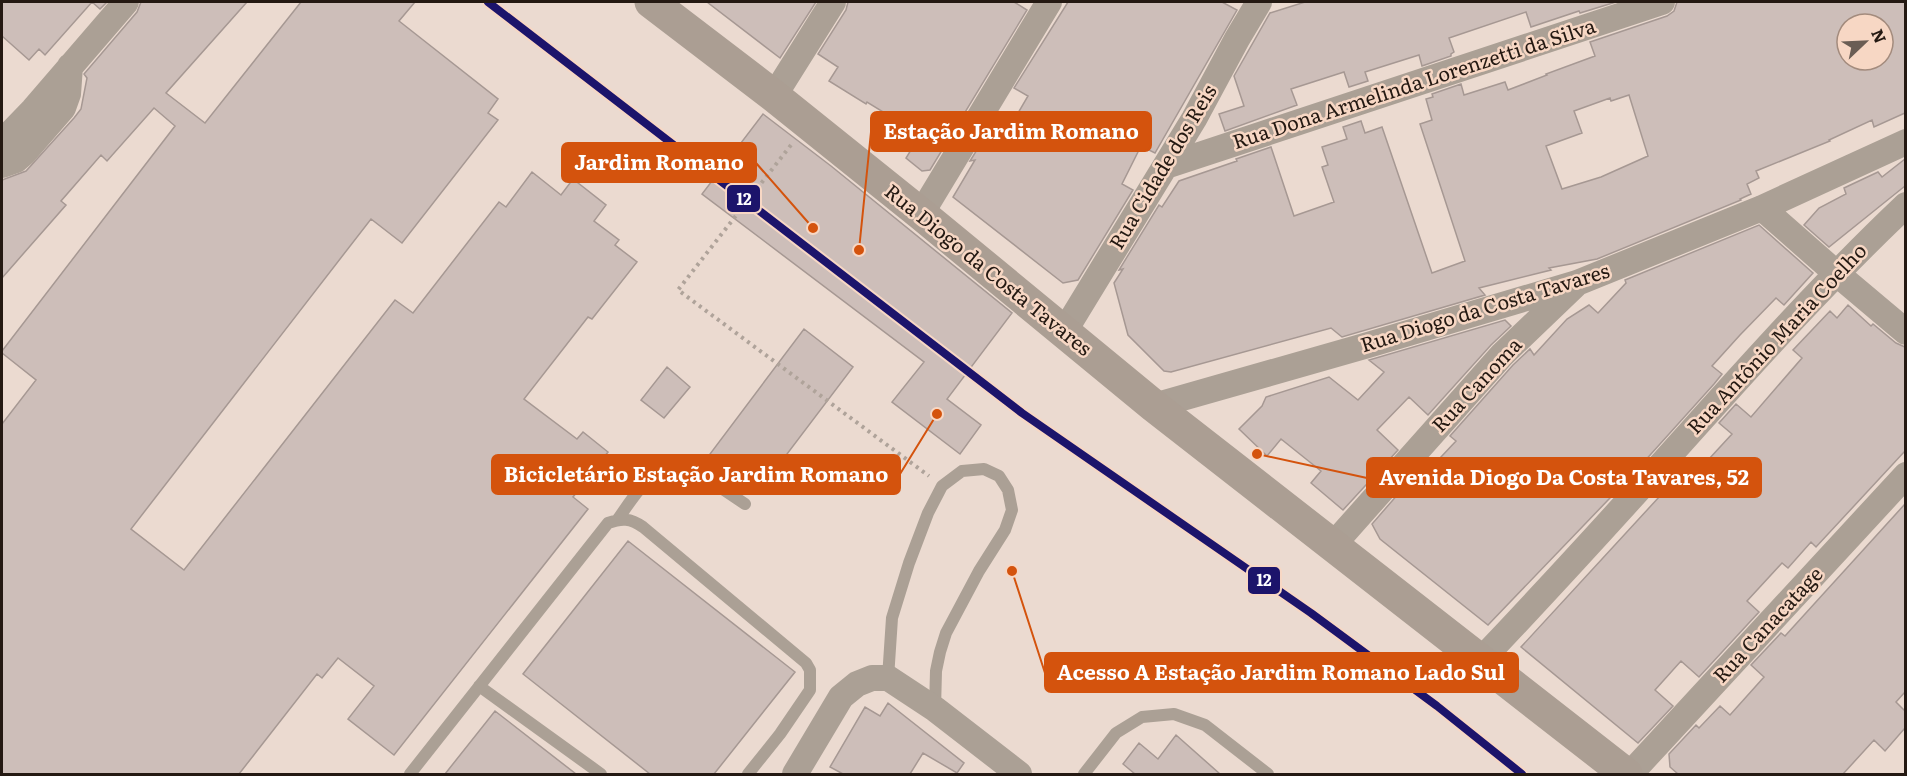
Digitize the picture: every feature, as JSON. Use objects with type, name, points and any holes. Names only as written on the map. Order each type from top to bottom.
[{"type":"street","points":[[2,142],[33,110],[126,2]]},
{"type":"street","name":"Rua Diogo da Costa Tavares","points":[[651,2],[774,96],[921,214],[1154,406],[1628,774]]},
{"type":"street","points":[[774,96],[833,2]]},
{"type":"street","points":[[921,214],[1049,2]]},
{"type":"street","name":"Rua Cidade dos Reis","points":[[1064,332],[1166,166],[1259,2]]},
{"type":"street","name":"Rua Dona Armelinda Lorenzetti da Silva","points":[[1166,166],[1662,2]]},
{"type":"street","points":[[2,165],[16,160],[24,153],[63,108],[68,94],[70,66]]},
{"type":"street","name":"Rua Diogo da Costa Tavares","points":[[1154,406],[1577,283],[1762,208],[1905,142]]},
{"type":"street","name":"Rua Antônio Maria Coelho","points":[[1480,660],[1650,477],[1757,356],[1905,205]]},
{"type":"street","points":[[1762,208],[1905,332]]},
{"type":"street","name":"Rua Canoma","points":[[1333,545],[1502,355],[1577,283]]},
{"type":"street","name":"Rua Canacatage","points":[[1628,774],[1905,475]]},
{"type":"street","points":[[795,774],[841,697],[857,684],[872,678],[888,678],[935,709],[1019,774]]},
{"type":"lane","points":[[618,519],[643,483],[675,461],[687,465],[745,504]]},
{"type":"lane","points":[[888,678],[892,618],[909,563],[928,513],[942,486],[962,471],[984,469],[999,476],[1008,490],[1012,510],[1005,530],[979,571],[946,633],[936,671],[935,709]]},
{"type":"lane","points":[[410,774],[608,523],[618,519],[631,519],[806,663],[810,670],[810,690],[780,734],[748,774]]},
{"type":"lane","points":[[478,686],[601,774]]},
{"type":"lane","points":[[1084,774],[1116,733],[1142,717],[1174,714],[1205,725],[1268,774]]},
{"type":"path","points":[[782,139],[792,146],[678,290],[942,486]]},
{"type":"building","points":[[2,2],[92,2],[45,55],[39,49],[29,60],[2,36]]},
{"type":"building","points":[[92,2],[107,2],[100,9]]},
{"type":"building","points":[[141,2],[247,2],[166,93],[205,123],[301,2],[415,2],[399,21],[498,99],[488,113],[498,120],[402,243],[371,219],[131,529],[184,570],[395,300],[413,313],[499,202],[506,207],[532,172],[561,195],[573,179],[606,205],[594,221],[619,240],[615,245],[637,262],[592,319],[588,317],[524,399],[577,439],[583,432],[608,452],[573,497],[588,509],[394,755],[348,719],[374,686],[338,658],[322,678],[317,674],[239,774],[2,774],[2,424],[36,380],[2,351],[175,126],[154,108],[107,161],[101,155],[61,201],[66,205],[2,278],[2,180],[26,171],[74,118],[81,109],[87,78],[84,74],[137,12]]},
{"type":"building","points":[[707,2],[816,2],[780,58]]},
{"type":"building","points":[[848,2],[1014,2],[1027,10],[930,170],[922,171],[906,158],[922,132],[902,128],[898,121],[829,81],[838,67],[818,54],[846,10]]},
{"type":"building","points":[[1068,2],[1222,2],[1237,10],[1155,153],[1141,146],[1122,184],[1133,190],[1078,280],[1063,283],[953,197],[975,160],[970,161],[993,124],[1007,132],[1028,96],[1014,88]]},
{"type":"building","points":[[1305,2],[1616,2],[1580,13],[1579,11],[1531,27],[1526,12],[1449,38],[1454,52],[1451,56],[1422,66],[1419,55],[1365,72],[1368,81],[1349,87],[1344,72],[1291,89],[1297,105],[1225,131],[1219,114],[1244,106],[1234,76],[1270,13]]},
{"type":"building","points":[[1677,2],[1905,2],[1905,113],[1874,127],[1872,120],[1830,141],[1756,171],[1759,178],[1747,184],[1751,194],[1741,200],[1597,259],[1549,268],[1551,270],[1479,288],[1485,295],[1342,337],[1331,328],[1171,372],[1164,371],[1128,335],[1114,283],[1123,269],[1119,270],[1159,205],[1162,207],[1179,181],[1271,147],[1294,216],[1334,202],[1322,167],[1328,165],[1322,147],[1347,139],[1343,127],[1361,121],[1365,133],[1382,127],[1432,273],[1465,261],[1420,124],[1432,120],[1426,99],[1433,97],[1432,94],[1461,84],[1464,95],[1505,82],[1508,90],[1595,56],[1590,42],[1667,16],[1674,11]],"holes":[[[1629,95],[1648,156],[1601,177],[1562,189],[1546,146],[1582,133],[1574,111],[1610,98],[1611,101]]]},
{"type":"building","points":[[763,114],[831,166],[1012,313],[947,399],[981,425],[960,454],[892,402],[924,362],[702,194]]},
{"type":"building","points":[[1905,159],[1905,186],[1829,247],[1804,225],[1819,208],[1846,194],[1844,188],[1878,172],[1882,177]]},
{"type":"building","points":[[1759,225],[1813,273],[1784,305],[1776,298],[1740,335],[1712,366],[1722,374],[1714,384],[1633,474],[1488,625],[1380,539],[1372,524],[1419,470],[1424,475],[1456,441],[1450,436],[1530,349],[1534,355],[1567,319],[1589,305],[1598,313],[1626,283],[1625,280]]},
{"type":"building","points":[[1848,305],[1871,326],[1873,324],[1896,343],[1905,347],[1905,451],[1816,547],[1811,542],[1788,568],[1782,563],[1747,601],[1759,612],[1699,677],[1681,661],[1655,690],[1673,706],[1638,743],[1521,647],[1683,471],[1687,475],[1692,470],[1696,473],[1732,434],[1719,423],[1736,404],[1751,417],[1802,358],[1793,350],[1830,311],[1837,318]]},
{"type":"building","points":[[1505,320],[1511,326],[1428,415],[1409,397],[1377,430],[1398,450],[1343,510],[1311,483],[1321,471],[1281,439],[1267,456],[1239,429],[1262,406],[1266,397],[1329,377],[1358,400],[1384,372],[1369,360]]},
{"type":"building","points":[[804,329],[853,367],[759,491],[710,454]]},
{"type":"building","points":[[667,367],[690,387],[664,418],[641,400]]},
{"type":"building","points":[[1905,504],[1905,692],[1896,702],[1905,711],[1905,728],[1885,751],[1874,740],[1843,774],[1678,774],[1670,767],[1669,754],[1696,725],[1699,728],[1720,706],[1730,715],[1764,677],[1751,665],[1781,633],[1785,636]]},
{"type":"building","points":[[628,541],[795,672],[714,774],[650,774],[523,674]]},
{"type":"building","points":[[888,703],[964,763],[957,773],[923,753],[910,774],[843,774],[830,767],[865,707],[880,716]]},
{"type":"building","points":[[495,711],[576,774],[445,774]]},
{"type":"building","points":[[1176,735],[1220,774],[1135,774],[1123,764],[1139,743],[1158,759]]},
{"type":"transit line","name":"12","points":[[488,2],[1022,413],[1311,613],[1437,706],[1522,774]]},
{"type":"place","name":"Jardim Romano","points":[[813,228]]},
{"type":"place","name":"Estação Jardim Romano","points":[[859,250]]},
{"type":"place","name":"Bicicletário Estação Jardim Romano","points":[[937,414]]},
{"type":"place","name":"Avenida Diogo Da Costa Tavares, 52","points":[[1257,454]]},
{"type":"place","name":"Acesso A Estação Jardim Romano Lado Sul","points":[[1012,571]]}]
